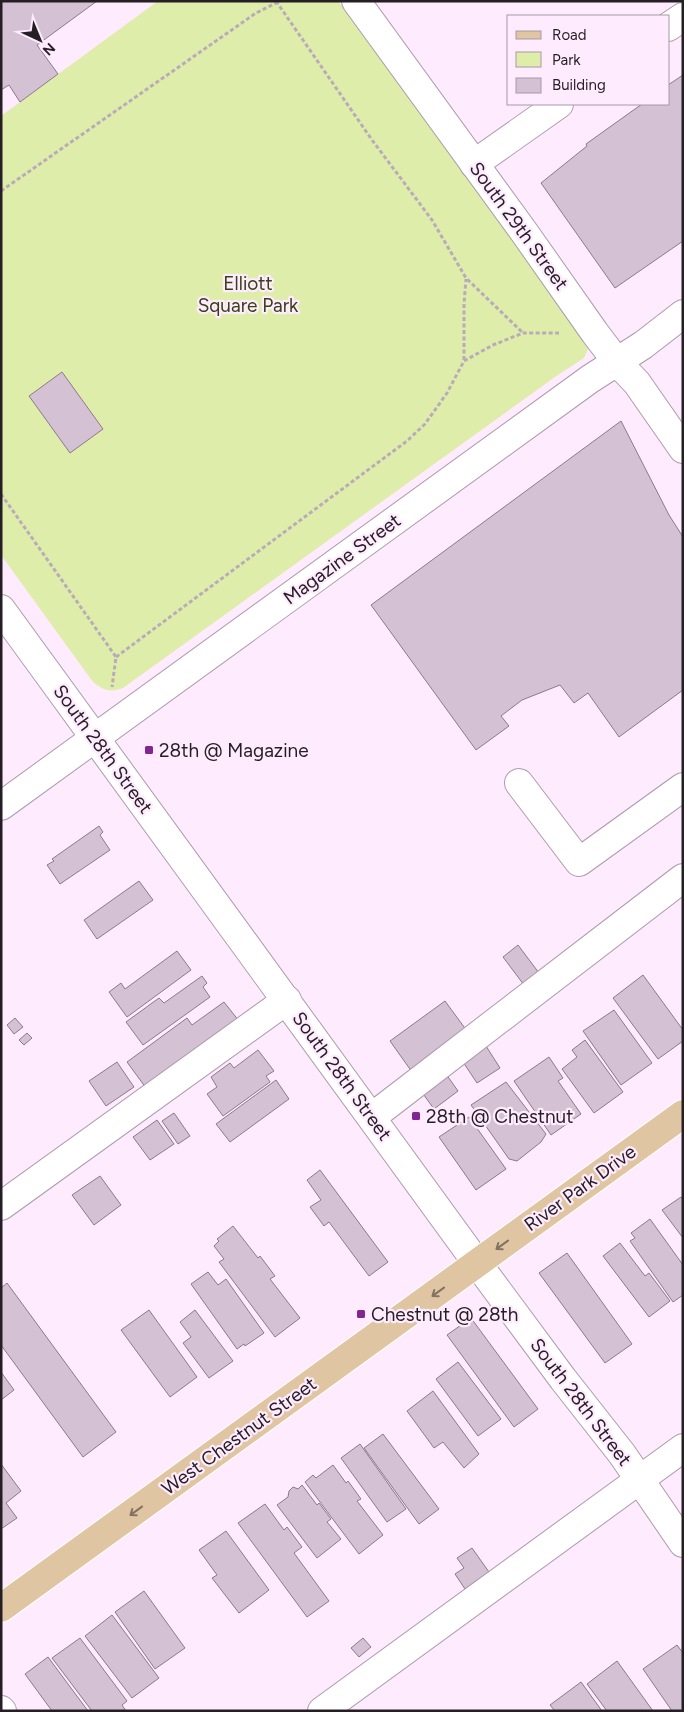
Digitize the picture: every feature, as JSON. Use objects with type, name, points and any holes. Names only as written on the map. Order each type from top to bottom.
[{"type":"main road","name":"River Park Drive","points":[[477,1263],[683,1114]]},
{"type":"main road","name":"West Chestnut Street","points":[[1,1608],[477,1263]]},
{"type":"street","name":"South 29th Street","points":[[356,1],[598,337],[617,362],[637,383],[683,449]]},
{"type":"street","points":[[669,26],[683,17]]},
{"type":"street","points":[[474,164],[559,105]]},
{"type":"street","name":"Magazine Street","points":[[1,806],[590,379],[643,345],[683,314]]},
{"type":"street","name":"South 28th Street","points":[[1,609],[562,1379],[622,1454],[683,1543]]},
{"type":"street","points":[[519,783],[579,862],[683,787]]},
{"type":"street","points":[[372,1117],[683,878]]},
{"type":"street","points":[[1,1206],[287,1000]]},
{"type":"street","points":[[322,1711],[683,1448]]},
{"type":"path","points":[[1,191],[276,2],[372,140],[432,220],[466,278],[523,333]]},
{"type":"path","points":[[116,657],[407,441],[425,424],[448,393],[464,361],[466,278]]},
{"type":"path","points":[[464,361],[493,345],[523,333],[552,332],[598,337]]},
{"type":"path","points":[[1,494],[116,657],[112,687]]},
{"type":"green space","name":"Elliott Square Park","points":[[158,1],[338,1],[585,336],[589,347],[584,358],[123,688],[110,690],[103,689],[93,682],[1,555],[1,116]]},
{"type":"building","points":[[1,1],[97,1],[37,45],[58,74],[20,102],[9,85],[1,90]]},
{"type":"building","points":[[683,75],[683,241],[615,288],[541,183],[587,146],[586,144],[641,105],[669,105],[669,84]]},
{"type":"building","points":[[62,372],[103,429],[70,453],[29,396]]},
{"type":"building","points":[[621,421],[669,515],[683,537],[683,690],[619,737],[588,693],[574,703],[560,685],[522,700],[501,716],[509,726],[476,750],[371,605]]},
{"type":"building","points":[[99,826],[103,832],[100,835],[110,850],[60,884],[47,865],[54,861],[52,859]]},
{"type":"building","points":[[139,881],[153,900],[97,939],[84,920]]},
{"type":"building","points":[[518,945],[539,973],[524,985],[503,957]]},
{"type":"building","points":[[177,951],[191,970],[127,1017],[109,992],[121,983],[125,989]]},
{"type":"building","points":[[643,975],[683,1030],[683,1041],[658,1059],[613,998]]},
{"type":"building","points":[[202,976],[207,983],[203,987],[210,997],[143,1045],[126,1022],[159,998],[164,1003]]},
{"type":"building","points":[[445,1001],[467,1031],[412,1072],[390,1041]]},
{"type":"building","points":[[224,1002],[239,1021],[146,1088],[127,1062],[187,1018],[192,1025]]},
{"type":"building","points":[[614,1010],[652,1063],[621,1085],[583,1031]]},
{"type":"building","points":[[15,1018],[23,1027],[14,1034],[7,1025]]},
{"type":"building","points":[[27,1033],[32,1038],[24,1045],[19,1040]]},
{"type":"building","points":[[585,1040],[623,1092],[594,1113],[562,1069],[577,1057],[572,1050]]},
{"type":"building","points":[[486,1046],[500,1068],[477,1083],[463,1062]]},
{"type":"building","points":[[258,1050],[274,1071],[266,1076],[270,1082],[223,1116],[207,1094],[217,1087],[211,1077],[230,1063],[234,1068]]},
{"type":"building","points":[[549,1057],[563,1078],[558,1081],[581,1114],[551,1135],[514,1081]]},
{"type":"building","points":[[117,1062],[134,1087],[106,1106],[89,1081]]},
{"type":"building","points":[[446,1074],[458,1091],[434,1109],[421,1091]]},
{"type":"building","points":[[276,1080],[289,1099],[230,1142],[216,1124]]},
{"type":"building","points":[[506,1082],[546,1134],[541,1142],[517,1161],[509,1159],[471,1105]]},
{"type":"building","points":[[174,1113],[190,1136],[178,1144],[162,1121]]},
{"type":"building","points":[[469,1117],[506,1169],[476,1190],[439,1137]]},
{"type":"building","points":[[157,1120],[174,1144],[150,1160],[133,1137]]},
{"type":"building","points":[[320,1170],[388,1262],[369,1276],[329,1222],[324,1226],[310,1207],[321,1200],[307,1180]]},
{"type":"building","points":[[100,1176],[121,1205],[94,1225],[72,1195]]},
{"type":"building","points":[[681,1197],[683,1200],[683,1238],[662,1210]]},
{"type":"building","points":[[650,1219],[683,1265],[683,1295],[673,1302],[630,1241],[635,1238],[631,1233]]},
{"type":"building","points":[[233,1226],[275,1276],[270,1279],[300,1318],[275,1337],[219,1262],[224,1259],[214,1246],[219,1241],[217,1239]]},
{"type":"building","points":[[620,1243],[645,1276],[649,1273],[670,1301],[649,1317],[603,1256]]},
{"type":"building","points":[[567,1253],[632,1344],[605,1363],[539,1273]]},
{"type":"building","points":[[208,1272],[218,1285],[226,1279],[264,1333],[237,1349],[191,1284]]},
{"type":"building","points":[[7,1283],[116,1432],[83,1457],[1,1345],[1,1288]]},
{"type":"building","points":[[149,1310],[197,1377],[170,1397],[121,1330]]},
{"type":"building","points":[[195,1310],[233,1361],[209,1378],[183,1343],[191,1337],[180,1322]]},
{"type":"building","points":[[471,1318],[538,1409],[514,1427],[447,1335]]},
{"type":"building","points":[[458,1362],[501,1419],[478,1436],[436,1379]]},
{"type":"building","points":[[1,1372],[14,1390],[1,1400]]},
{"type":"building","points":[[433,1391],[479,1454],[464,1468],[443,1442],[434,1448],[407,1411]]},
{"type":"building","points":[[383,1434],[439,1509],[419,1524],[364,1448]]},
{"type":"building","points":[[360,1444],[406,1509],[387,1522],[341,1458]]},
{"type":"building","points":[[1,1464],[21,1491],[6,1503],[17,1518],[1,1529]]},
{"type":"building","points":[[333,1465],[361,1499],[357,1501],[383,1535],[359,1554],[305,1482],[313,1475],[316,1478]]},
{"type":"building","points":[[302,1485],[317,1505],[319,1503],[331,1519],[327,1522],[341,1539],[317,1558],[277,1505],[288,1497],[289,1491],[293,1487],[298,1489]]},
{"type":"building","points":[[265,1504],[284,1530],[287,1527],[302,1547],[294,1553],[329,1601],[307,1617],[238,1523]]},
{"type":"building","points":[[226,1531],[269,1590],[239,1613],[212,1578],[217,1575],[199,1550]]},
{"type":"building","points":[[472,1548],[489,1572],[465,1589],[455,1574],[464,1568],[457,1558]]},
{"type":"building","points":[[144,1591],[185,1648],[155,1669],[115,1612]]},
{"type":"building","points":[[112,1615],[159,1678],[132,1698],[85,1636]]},
{"type":"building","points":[[80,1638],[127,1701],[122,1705],[126,1711],[92,1711],[52,1658]]},
{"type":"building","points":[[363,1638],[371,1647],[359,1657],[351,1648]]},
{"type":"building","points":[[677,1645],[683,1653],[683,1711],[672,1711],[643,1669]]},
{"type":"building","points":[[48,1657],[88,1711],[52,1711],[25,1674]]},
{"type":"building","points":[[617,1661],[653,1711],[607,1711],[587,1684]]},
{"type":"building","points":[[581,1682],[602,1711],[555,1711],[550,1705]]},
{"type":"place","name":"28th @ Magazine","points":[[149,750]]},
{"type":"place","name":"28th @ Chestnut","points":[[416,1116]]},
{"type":"place","name":"Chestnut @ 28th","points":[[361,1314]]}]
